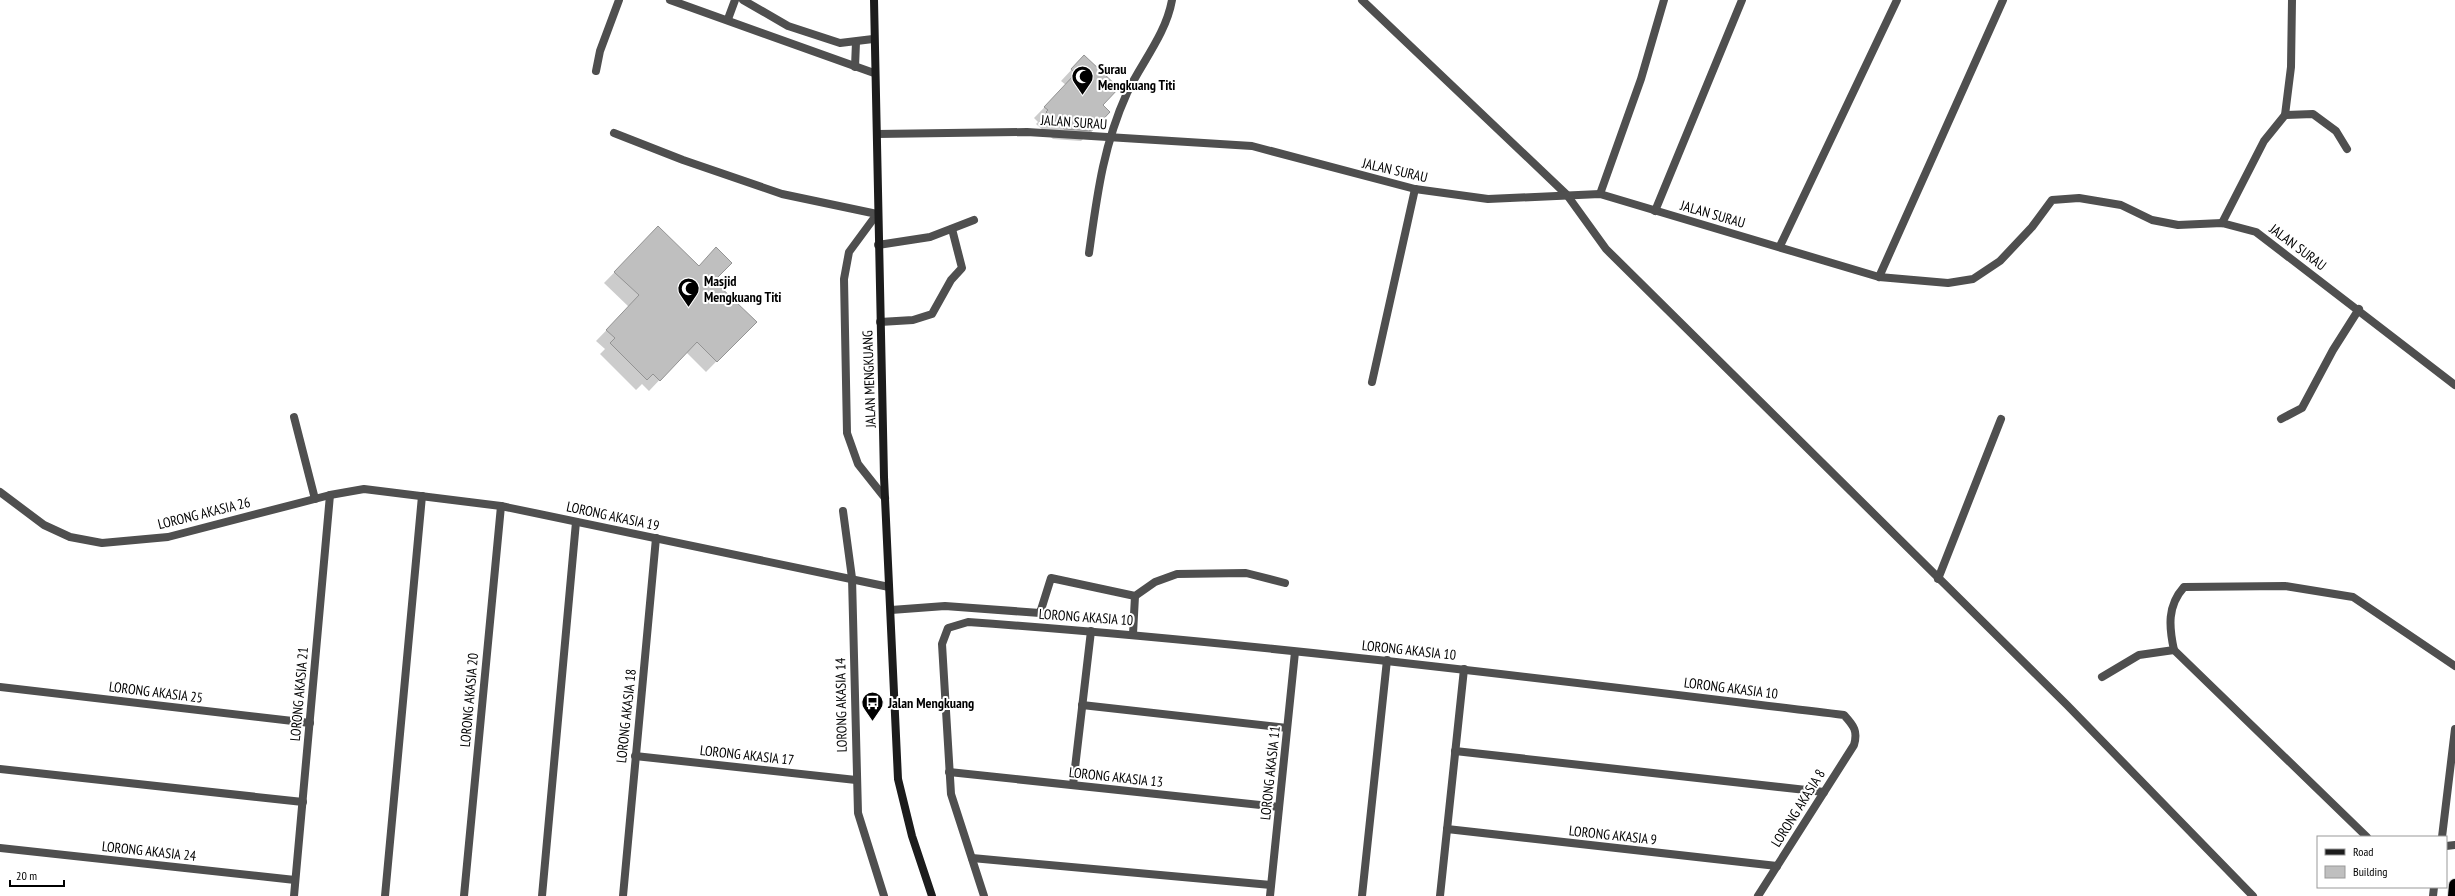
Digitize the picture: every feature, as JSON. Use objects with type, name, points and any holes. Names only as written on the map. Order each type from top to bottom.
[{"type":"highway","points":[[2454,896],[2455,885]]},
{"type":"main road","name":"JALAN MENGKUANG","points":[[874,0],[873,39],[877,134],[877,214],[885,498],[889,587],[892,610],[898,779],[912,836],[932,896]]},
{"type":"street","points":[[596,71],[600,51],[619,0]]},
{"type":"street","points":[[670,0],[728,19],[874,73]]},
{"type":"street","points":[[728,19],[735,0]]},
{"type":"street","points":[[743,0],[788,26],[840,43],[873,39]]},
{"type":"street","points":[[1089,253],[1099,182],[1109,138],[1128,92],[1143,67],[1170,12],[1172,0]]},
{"type":"street","points":[[1362,0],[1567,195],[1606,249],[2067,705],[2253,896]]},
{"type":"street","points":[[1600,194],[1641,79],[1664,0]]},
{"type":"street","points":[[1655,211],[1742,0]]},
{"type":"street","points":[[1780,246],[1897,0]]},
{"type":"street","points":[[1879,277],[2003,0]]},
{"type":"street","points":[[2222,223],[2264,141],[2286,115],[2291,67],[2292,0]]},
{"type":"street","points":[[855,67],[856,42]]},
{"type":"street","points":[[2286,115],[2313,114],[2336,132],[2347,149]]},
{"type":"street","name":"JALAN SURAU","points":[[877,134],[1027,132],[1252,146],[1414,189],[1488,199],[1600,194],[1780,246],[1879,277],[1948,283],[1973,279],[2000,261],[2032,227],[2052,200],[2079,198],[2121,205],[2152,220],[2178,226],[2222,223],[2256,232],[2359,309],[2455,385]]},
{"type":"street","points":[[614,133],[683,160],[782,194],[877,214],[849,252],[844,279],[847,433],[858,464],[885,498]]},
{"type":"street","points":[[1372,382],[1414,189]]},
{"type":"street","points":[[878,245],[930,237],[974,220]]},
{"type":"street","points":[[880,322],[913,320],[932,314],[951,280],[962,268],[952,229]]},
{"type":"street","points":[[2281,419],[2302,408],[2333,350],[2359,309]]},
{"type":"street","points":[[294,417],[315,499]]},
{"type":"street","points":[[1938,579],[2001,419]]},
{"type":"street","name":"LORONG AKASIA 19","points":[[330,495],[364,489],[501,506],[852,578],[889,587]]},
{"type":"street","name":"LORONG AKASIA 26","points":[[0,492],[44,525],[70,537],[102,543],[168,537],[330,495]]},
{"type":"street","name":"LORONG AKASIA 21","points":[[294,896],[330,495]]},
{"type":"street","points":[[385,896],[422,496]]},
{"type":"street","name":"LORONG AKASIA 20","points":[[464,896],[501,506]]},
{"type":"street","name":"LORONG AKASIA 14","points":[[843,511],[852,578],[858,813],[884,896]]},
{"type":"street","points":[[542,896],[576,522]]},
{"type":"street","name":"LORONG AKASIA 18","points":[[623,896],[656,538]]},
{"type":"street","points":[[892,610],[945,606],[1040,613],[1052,578],[1136,596],[1155,582],[1177,574],[1246,573],[1285,583]]},
{"type":"street","points":[[2366,836],[2174,650],[2169,627],[2175,597],[2184,587],[2285,586],[2353,596],[2455,666]]},
{"type":"street","points":[[1133,634],[1136,596]]},
{"type":"street","name":"LORONG AKASIA 10","points":[[950,772],[942,644],[948,628],[968,622],[1133,634],[1295,652],[1387,660],[1844,715],[1854,725],[1857,733]]},
{"type":"street","points":[[1073,785],[1091,631]]},
{"type":"street","points":[[2102,677],[2139,655],[2174,650]]},
{"type":"street","name":"LORONG AKASIA 11","points":[[1270,896],[1295,652]]},
{"type":"street","points":[[1362,896],[1387,660]]},
{"type":"street","points":[[1440,896],[1464,669]]},
{"type":"street","name":"LORONG AKASIA 25","points":[[0,687],[310,723]]},
{"type":"street","points":[[1082,704],[1287,728]]},
{"type":"street","points":[[2442,836],[2455,729]]},
{"type":"street","name":"LORONG AKASIA 8","points":[[1758,896],[1854,745],[1857,733]]},
{"type":"street","points":[[1456,751],[1824,792]]},
{"type":"street","name":"LORONG AKASIA 17","points":[[635,756],[856,780]]},
{"type":"street","points":[[0,769],[302,802]]},
{"type":"street","points":[[950,772],[951,794],[984,896]]},
{"type":"street","name":"LORONG AKASIA 13","points":[[950,772],[1279,807]]},
{"type":"street","name":"LORONG AKASIA 9","points":[[1447,829],[1777,866]]},
{"type":"street","name":"LORONG AKASIA 24","points":[[0,848],[295,880]]},
{"type":"street","points":[[972,858],[1271,885]]},
{"type":"building","name":"Surau Mengkuang Titi","points":[[1084,55],[1119,88],[1103,105],[1110,112],[1092,131],[1064,129],[1046,112],[1048,110],[1044,107],[1075,74],[1071,69]]},
{"type":"building","points":[[658,226],[699,266],[716,247],[732,263],[714,281],[757,322],[717,362],[697,342],[660,381],[653,374],[647,380],[610,343],[615,338],[606,330],[639,295],[614,272]]},
{"type":"place","name":"Surau Mengkuang Titi","points":[[1082,96]]},
{"type":"place","name":"Masjid Mengkuang Titi","points":[[688,308]]},
{"type":"place","name":"Jalan Mengkuang","points":[[872,722]]}]
